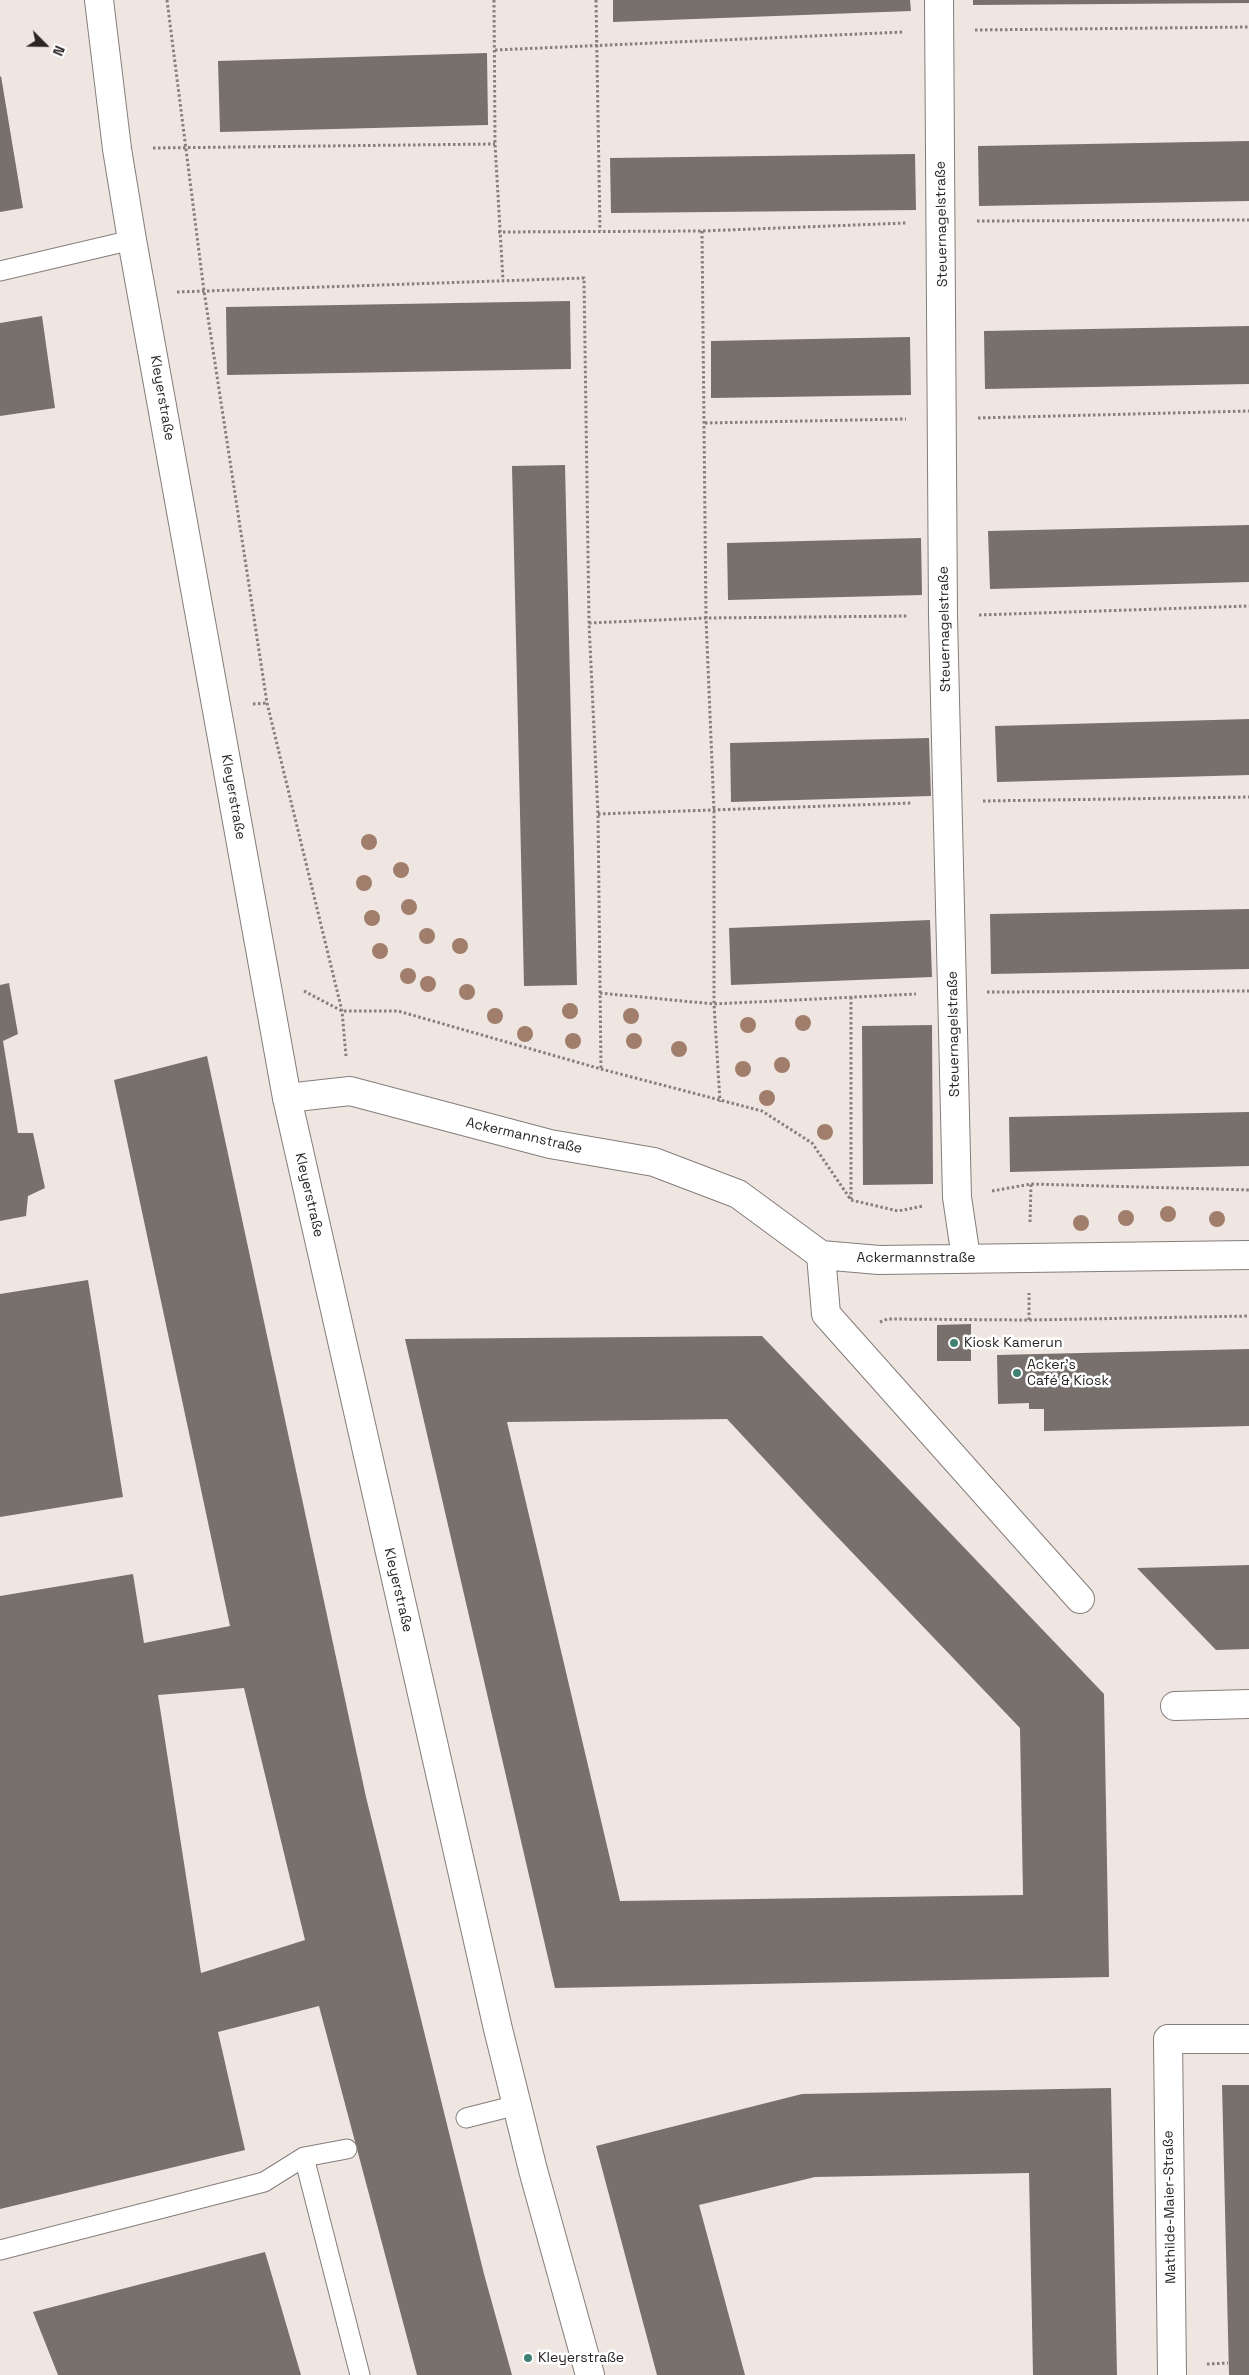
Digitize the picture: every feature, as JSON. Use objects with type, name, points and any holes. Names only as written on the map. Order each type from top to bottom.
[{"type":"street","name":"Kleyerstraße","points":[[99,0],[117,149],[132,240],[287,1098],[517,2105],[533,2170],[590,2375]]},
{"type":"street","name":"Steuernagelstraße","points":[[939,0],[942,222],[943,616],[957,1198],[966,1258]]},
{"type":"street","name":"Ackermannstraße","points":[[287,1098],[350,1091],[550,1144],[654,1162],[738,1194],[821,1255],[879,1260],[1249,1254]]},
{"type":"street","points":[[821,1255],[826,1314],[1080,1600]]},
{"type":"street","points":[[1175,1706],[1249,1704]]},
{"type":"street","name":"Mathilde-Maier-Straße","points":[[1172,2375],[1168,2039],[1249,2039]]},
{"type":"lane","points":[[0,271],[132,240]]},
{"type":"lane","points":[[466,2118],[517,2105]]},
{"type":"lane","points":[[0,2250],[264,2182],[304,2157],[347,2148]]},
{"type":"lane","points":[[304,2157],[360,2375]]},
{"type":"path","points":[[167,0],[204,291],[267,702],[342,1011],[350,1091]]},
{"type":"path","points":[[494,0],[495,144],[498,232],[503,280]]},
{"type":"path","points":[[596,0],[600,232]]},
{"type":"path","points":[[495,50],[940,31],[1249,27]]},
{"type":"path","points":[[117,149],[495,144]]},
{"type":"path","points":[[498,232],[702,231],[942,222],[1249,220]]},
{"type":"path","points":[[702,231],[706,618],[714,811],[714,1004],[720,1102]]},
{"type":"path","points":[[143,294],[584,278],[589,623],[598,814],[601,1069]]},
{"type":"path","points":[[264,969],[342,1011],[398,1011],[601,1069],[762,1112],[812,1143],[851,1200],[898,1211],[1031,1184],[1249,1190]]},
{"type":"path","points":[[600,993],[714,1004]]},
{"type":"path","points":[[851,998],[851,1200]]},
{"type":"path","points":[[848,1338],[887,1319],[1029,1320],[1249,1316]]},
{"type":"building","points":[[613,0],[910,0],[911,11],[613,22]]},
{"type":"building","points":[[973,0],[1249,0],[1249,3],[973,5]]},
{"type":"building","points":[[487,53],[488,125],[220,132],[218,61]]},
{"type":"building","points":[[0,77],[23,208],[0,212]]},
{"type":"building","points":[[1249,141],[1249,201],[979,206],[978,146]]},
{"type":"building","points":[[915,154],[916,210],[611,213],[610,158]]},
{"type":"building","points":[[570,301],[571,369],[227,375],[226,307]]},
{"type":"building","points":[[42,316],[55,408],[0,416],[0,323]]},
{"type":"building","points":[[1249,326],[1249,384],[985,389],[984,331]]},
{"type":"building","points":[[910,337],[911,395],[711,398],[711,341]]},
{"type":"building","points":[[565,465],[577,985],[524,986],[512,466]]},
{"type":"building","points":[[1249,525],[1249,582],[990,589],[988,531]]},
{"type":"building","points":[[921,538],[922,595],[728,600],[727,543]]},
{"type":"building","points":[[1249,719],[1249,775],[997,782],[995,726]]},
{"type":"building","points":[[929,738],[931,796],[731,802],[730,743]]},
{"type":"building","points":[[1249,909],[1249,969],[991,974],[990,914]]},
{"type":"building","points":[[930,920],[932,977],[731,985],[729,928]]},
{"type":"building","points":[[9,983],[18,1034],[3,1041],[18,1133],[33,1133],[45,1188],[28,1196],[26,1216],[0,1221],[0,985]]},
{"type":"building","points":[[932,1025],[933,1184],[863,1185],[862,1026]]},
{"type":"building","points":[[207,1056],[366,1797],[484,2274],[512,2375],[417,2375],[319,2006],[218,2032],[245,2150],[0,2209],[0,1596],[133,1574],[144,1643],[230,1626],[114,1080]],"holes":[[[244,1688],[305,1940],[201,1973],[158,1695]]]},
{"type":"building","points":[[1249,1112],[1249,1166],[1010,1172],[1009,1117]]},
{"type":"building","points":[[88,1280],[123,1497],[0,1517],[0,1294]]},
{"type":"building","name":"Kiosk Kamerun","points":[[971,1324],[971,1361],[937,1361],[937,1325]]},
{"type":"building","points":[[762,1336],[1104,1694],[1109,1977],[555,1988],[405,1339]],"holes":[[[727,1419],[1020,1728],[1023,1895],[620,1901],[507,1422]]]},
{"type":"building","points":[[1249,1349],[1249,1426],[1044,1431],[1044,1409],[1029,1409],[1029,1403],[998,1404],[997,1355]]},
{"type":"building","points":[[1249,1565],[1249,1649],[1216,1650],[1137,1568]]},
{"type":"building","points":[[1222,2085],[1249,2085],[1249,2375],[1229,2375]]},
{"type":"building","points":[[1111,2088],[1117,2375],[1033,2375],[1029,2173],[815,2177],[699,2205],[745,2375],[657,2375],[596,2146],[802,2094]]},
{"type":"building","points":[[265,2252],[301,2375],[58,2375],[33,2312]]},
{"type":"place","name":"Kiosk Kamerun","points":[[954,1343]]},
{"type":"place","name":"Acker's Café & Kiosk","points":[[1017,1373]]},
{"type":"place","name":"Kleyerstraße","points":[[528,2358]]}]
